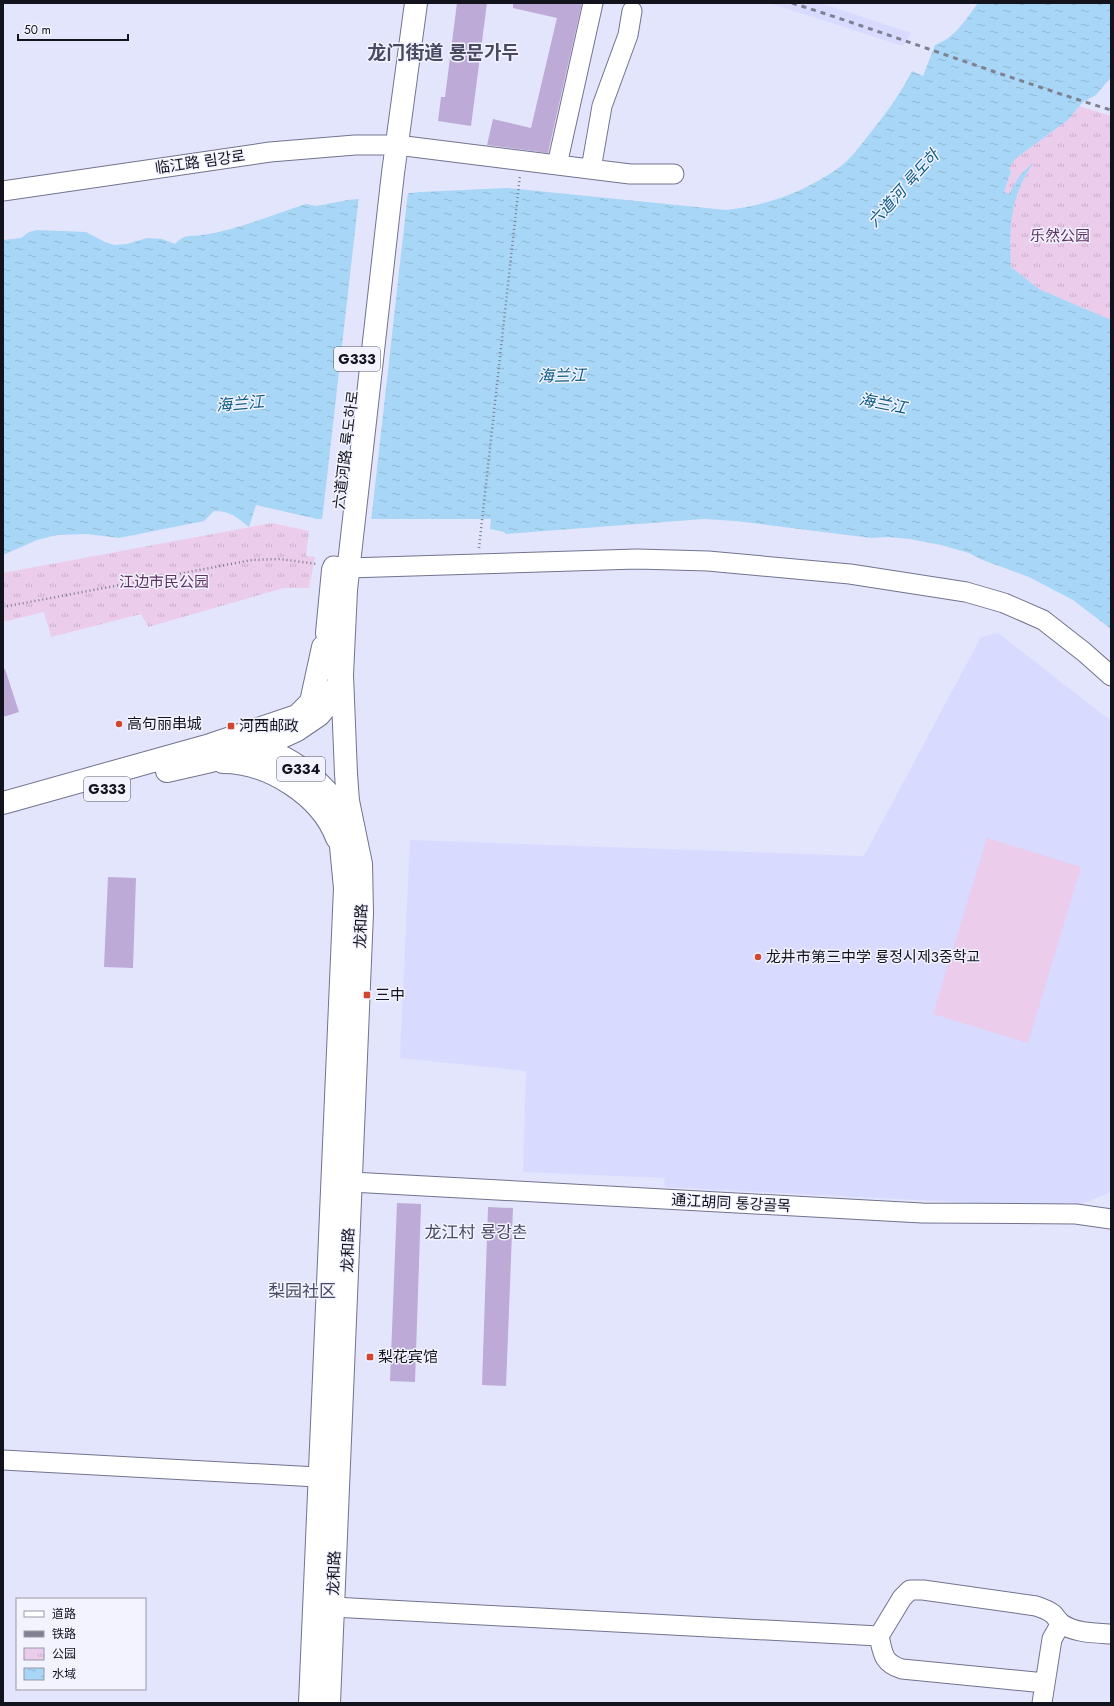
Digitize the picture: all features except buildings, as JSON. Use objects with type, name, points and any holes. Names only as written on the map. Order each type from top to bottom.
[{"type":"highway","name":"六道河路 륙도하로","points":[[390,145],[402,3]]},
{"type":"highway","name":"六道河路 륙도하로","points":[[337,804],[329,703],[331,652],[327,632],[341,557],[385,173],[416,3]]},
{"type":"highway","name":"六道河路 륙도하로","points":[[341,557],[342,675],[350,848]]},
{"type":"highway","points":[[211,753],[298,716],[306,709],[314,694],[321,651],[327,632]]},
{"type":"highway","points":[[258,748],[309,722],[319,715],[329,703],[342,675]]},
{"type":"highway","name":"G334","points":[[211,753],[228,744],[258,748],[281,757],[307,773],[337,804],[350,848]]},
{"type":"highway","name":"G334","points":[[211,753],[230,762],[264,769],[290,783],[310,800],[327,819],[335,832],[350,848]]},
{"type":"highway","name":"G333","points":[[3,803],[211,753]]},
{"type":"highway","name":"G333","points":[[3,819],[179,768],[211,753]]},
{"type":"highway","name":"龙和路","points":[[310,1703],[329,1478],[351,1182],[362,914],[362,878],[350,848]]},
{"type":"highway","name":"龙和路","points":[[329,1703],[333,1607],[329,1478],[345,888],[350,848]]},
{"type":"street","points":[[557,165],[593,3]]},
{"type":"street","points":[[591,169],[602,106],[628,35],[632,10]]},
{"type":"street","name":"临江路 림강로","points":[[3,191],[270,152],[320,147],[390,145],[630,174],[674,174]]},
{"type":"street","points":[[341,557],[478,565],[638,559],[708,561],[850,574],[966,592],[1004,603],[1043,620],[1084,652],[1111,676]]},
{"type":"street","name":"通江胡同 통강골목","points":[[351,1182],[922,1213],[1076,1214],[1111,1219]]},
{"type":"street","points":[[3,1460],[329,1478]]},
{"type":"street","points":[[1045,1683],[902,1669],[892,1666],[886,1660],[879,1636],[902,1598],[910,1590],[923,1590],[1036,1606],[1044,1608],[1053,1614],[1061,1623],[1080,1631],[1111,1634]]},
{"type":"street","points":[[333,1607],[879,1636]]},
{"type":"street","points":[[1042,1703],[1052,1639],[1061,1623]]},
{"type":"path","points":[[478,565],[481,522],[518,186]]},
{"type":"path","points":[[3,607],[252,560],[341,557]]},
{"type":"shaded area","points":[[769,3],[820,3],[911,33],[903,46]]},
{"type":"shaded area","name":"龙井市第三中学 룡정시제3중학교","points":[[998,633],[1111,721],[1111,1192],[1072,1208],[665,1187],[664,1178],[523,1172],[526,1071],[400,1058],[410,840],[864,856],[981,637]]},
{"type":"green space","name":"乐然公园","points":[[1079,106],[1111,116],[1111,320],[1039,289],[1011,267],[1010,240],[1012,214],[1019,189],[1032,164],[1009,194],[1004,192],[1011,173],[1009,168],[1015,159],[1068,120]]},
{"type":"green space","name":"江边市民公园","points":[[272,523],[309,531],[306,556],[315,557],[309,588],[284,588],[148,627],[141,614],[51,637],[44,612],[3,622],[3,573]]},
{"type":"green space","points":[[987,838],[1081,867],[1028,1043],[933,1014]]},
{"type":"water","points":[[978,3],[1111,3],[1111,77],[1096,95],[1082,103],[1068,120],[1015,159],[1009,168],[1011,172],[1004,192],[1009,194],[1020,175],[1034,162],[1020,187],[1013,212],[1010,238],[1011,267],[1039,289],[1111,320],[1111,629],[1073,600],[1029,577],[980,559],[969,553],[941,545],[910,539],[888,537],[871,538],[736,521],[704,519],[506,534],[504,532],[490,529],[491,519],[317,519],[256,505],[249,527],[233,515],[225,512],[214,511],[204,521],[119,538],[87,534],[57,535],[37,540],[3,555],[3,240],[21,238],[29,232],[37,230],[86,232],[105,242],[115,245],[127,244],[147,238],[162,239],[175,244],[182,238],[188,236],[228,230],[306,204],[316,206],[348,200],[420,192],[507,188],[726,210],[768,202],[809,186],[845,163],[859,148],[888,110],[912,71],[923,76],[935,45],[942,42],[954,33]]},
{"type":"pier","points":[[408,192],[371,522],[322,521],[359,196]]},
{"type":"railway","points":[[792,3],[1111,110]]},
{"type":"place","name":"高句丽串城","points":[[119,724]]},
{"type":"place","name":"河西邮政","points":[[231,726]]},
{"type":"place","name":"龙井市第三中学 룡정시제3중학교","points":[[758,957]]},
{"type":"place","name":"三中","points":[[367,995]]},
{"type":"place","name":"梨花宾馆","points":[[370,1357]]},
{"type":"district","name":"龙门街道 룡문가두","points":[[443,52]]},
{"type":"district","name":"龙江村 룡강촌","points":[[476,1232]]},
{"type":"district","name":"梨园社区","points":[[302,1291]]},
{"type":"water label","name":"六道河 륙도하","points":[[903,188]]},
{"type":"water label","name":"海兰江","points":[[562,375]]},
{"type":"water label","name":"海兰江","points":[[240,403]]},
{"type":"water label","name":"海兰江","points":[[883,403]]}]
